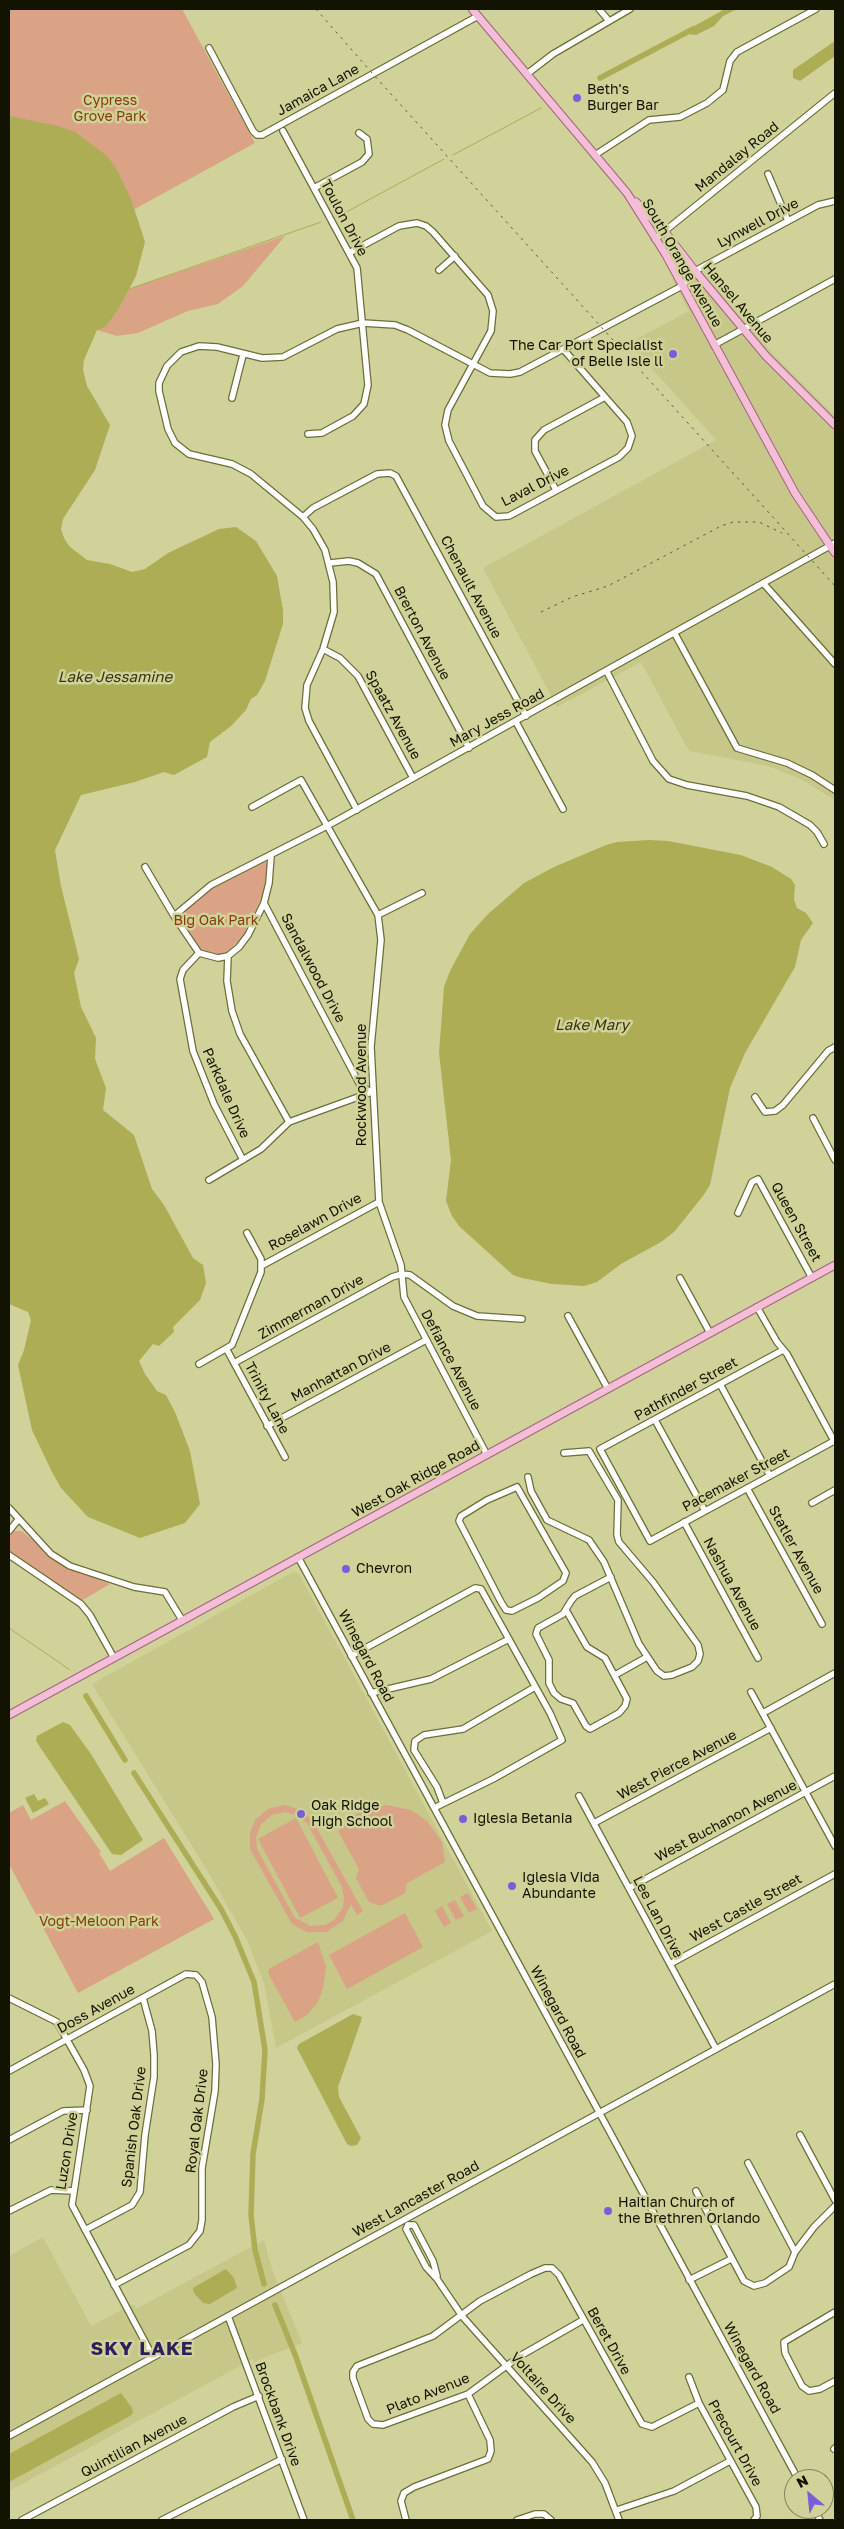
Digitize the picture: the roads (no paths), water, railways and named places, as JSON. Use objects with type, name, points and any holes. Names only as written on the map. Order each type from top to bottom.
[{"type":"main road","name":"South Orange Avenue","points":[[472,9],[627,193],[682,286],[794,493],[833,544],[835,553]]},
{"type":"main road","name":"Hansel Avenue","points":[[627,193],[665,232],[694,272],[742,329],[786,378],[835,425]]},
{"type":"main road","name":"West Oak Ridge Road","points":[[9,1715],[835,1266]]},
{"type":"street","points":[[599,9],[609,21]]},
{"type":"street","points":[[527,74],[553,54],[630,9]]},
{"type":"street","points":[[595,155],[649,120],[680,117],[707,103],[723,90],[730,61],[737,52],[816,9]]},
{"type":"street","name":"Jamaica Lane","points":[[209,48],[253,131],[257,135],[262,135],[478,16]]},
{"type":"street","name":"Mandalay Road","points":[[655,239],[835,94]]},
{"type":"street","name":"Toulon Drive","points":[[283,131],[349,252],[359,278],[363,323],[368,386],[364,404],[344,421],[322,433],[308,434]]},
{"type":"street","points":[[314,188],[362,162],[369,154],[368,139],[359,133]]},
{"type":"street","points":[[768,174],[788,221]]},
{"type":"street","name":"Lynwell Drive","points":[[694,272],[818,205],[835,201]]},
{"type":"street","points":[[349,252],[399,226],[417,223],[426,226],[433,232],[488,295],[493,311],[492,330],[473,365]]},
{"type":"street","points":[[439,270],[455,256]]},
{"type":"street","points":[[357,810],[309,721],[305,708],[307,685],[323,648],[334,612],[330,564],[319,539],[302,517],[242,468],[200,458],[181,449],[168,429],[159,392],[162,374],[173,358],[181,352],[199,346],[217,347],[243,355],[262,358],[282,356],[337,329],[363,323],[395,325],[490,373],[510,374],[531,368],[682,286],[694,272]]},
{"type":"street","points":[[714,345],[835,278]]},
{"type":"street","name":"Laval Drive","points":[[473,365],[448,410],[445,425],[449,441],[487,512],[496,517],[508,516],[619,457],[628,448],[632,436],[630,428],[564,350]]},
{"type":"street","points":[[232,398],[243,355]]},
{"type":"street","points":[[556,490],[535,450],[535,440],[544,430],[605,397]]},
{"type":"street","name":"Chenault Avenue","points":[[302,517],[313,508],[377,474],[390,473],[400,480],[526,716]]},
{"type":"street","name":"Mary Jess Road","points":[[174,916],[211,885],[328,826],[607,672],[833,544]]},
{"type":"street","name":"Brerton Avenue","points":[[330,564],[349,561],[358,562],[376,574],[469,748]]},
{"type":"street","points":[[764,584],[835,664]]},
{"type":"street","points":[[675,634],[737,748],[787,763],[812,775],[835,790]]},
{"type":"street","name":"Spaatz Avenue","points":[[323,648],[340,658],[358,676],[413,778]]},
{"type":"street","points":[[607,672],[653,761],[669,779],[686,785],[747,796],[772,804],[810,826],[817,832],[824,844]]},
{"type":"street","points":[[516,722],[562,809]]},
{"type":"street","name":"Rockwood Avenue","points":[[252,806],[301,780],[378,914],[381,940],[372,1048],[372,1092],[379,1202],[388,1233],[398,1254],[402,1274]]},
{"type":"street","points":[[145,867],[199,953],[211,958],[228,956],[248,935],[264,903],[270,883],[271,856]]},
{"type":"street","points":[[378,914],[422,893]]},
{"type":"street","name":"Sandalwood Drive","points":[[264,903],[361,1087],[372,1092]]},
{"type":"street","name":"Parkdale Drive","points":[[199,953],[183,970],[180,979],[192,1051],[214,1104],[243,1160]]},
{"type":"street","points":[[228,956],[227,981],[232,1011],[240,1034],[288,1122]]},
{"type":"street","points":[[755,1097],[765,1112],[775,1111],[783,1105],[828,1051],[835,1046]]},
{"type":"street","points":[[209,1180],[261,1149],[288,1122],[372,1092]]},
{"type":"street","points":[[813,1118],[835,1160]]},
{"type":"street","name":"Queen Street","points":[[738,1213],[752,1182],[758,1179],[812,1278]]},
{"type":"street","name":"Roselawn Drive","points":[[262,1265],[379,1202]]},
{"type":"street","points":[[199,1364],[227,1350],[232,1345],[262,1265],[247,1233]]},
{"type":"street","points":[[402,1274],[410,1275],[453,1306],[477,1316],[522,1319]]},
{"type":"street","name":"Defiance Avenue","points":[[402,1274],[404,1297],[487,1455]]},
{"type":"street","name":"Zimmerman Drive","points":[[234,1363],[392,1277],[402,1274]]},
{"type":"street","points":[[680,1278],[710,1333]]},
{"type":"street","points":[[758,1307],[783,1350]]},
{"type":"street","points":[[568,1316],[608,1389]]},
{"type":"street","name":"Manhattan Drive","points":[[268,1426],[426,1340]]},
{"type":"street","name":"Trinity Lane","points":[[227,1350],[285,1457]]},
{"type":"street","name":"Pathfinder Street","points":[[650,1541],[600,1450],[783,1350]]},
{"type":"street","name":"Pacemaker Street","points":[[650,1541],[834,1441],[787,1354],[783,1350]]},
{"type":"street","points":[[720,1384],[770,1476]]},
{"type":"street","points":[[655,1420],[705,1511]]},
{"type":"street","points":[[528,1477],[531,1491],[547,1520],[589,1540],[604,1562],[639,1644],[657,1671],[664,1676],[680,1674],[692,1667],[698,1661],[700,1654],[698,1645],[666,1600],[620,1542],[617,1535],[620,1513],[618,1500],[589,1451],[564,1453]]},
{"type":"street","points":[[513,1488],[520,1489],[566,1573],[563,1582],[538,1598],[518,1610],[506,1610],[459,1521],[461,1516],[472,1509],[513,1488]]},
{"type":"street","name":"Statler Avenue","points":[[747,1488],[822,1624]]},
{"type":"street","points":[[812,1503],[835,1490]]},
{"type":"street","points":[[9,1508],[51,1554],[70,1566],[134,1587],[165,1592],[182,1620]]},
{"type":"street","points":[[9,1530],[18,1520]]},
{"type":"street","name":"Nashua Avenue","points":[[684,1522],[758,1658]]},
{"type":"street","points":[[9,1555],[81,1604],[90,1615],[114,1658]]},
{"type":"street","name":"Winegard Road","points":[[298,1557],[793,2469]]},
{"type":"street","points":[[566,1610],[587,1647],[605,1658],[627,1699],[625,1706],[618,1713],[590,1729],[586,1726],[573,1703],[561,1699],[554,1693],[549,1683],[549,1660],[536,1634],[538,1628],[563,1614],[575,1596],[610,1578]]},
{"type":"street","points":[[351,1656],[475,1588],[481,1589],[536,1687],[562,1740],[493,1779],[434,1808]]},
{"type":"street","points":[[371,1693],[432,1679],[509,1639]]},
{"type":"street","points":[[615,1675],[647,1657]]},
{"type":"street","points":[[763,1713],[835,1673]]},
{"type":"street","points":[[443,1803],[437,1787],[414,1750],[415,1741],[424,1735],[463,1729],[536,1687]]},
{"type":"street","points":[[752,1692],[835,1846]]},
{"type":"street","name":"West Pierce Avenue","points":[[594,1823],[771,1728]]},
{"type":"street","name":"West Buchanon Avenue","points":[[629,1888],[835,1776]]},
{"type":"street","name":"Lee Lan Drive","points":[[579,1796],[716,2049]]},
{"type":"street","name":"West Castle Street","points":[[670,1964],[835,1874]]},
{"type":"street","name":"Doss Avenue","points":[[9,2071],[186,1974],[196,1975]]},
{"type":"street","name":"Royal Oak Drive","points":[[114,2285],[188,2245],[200,2231],[202,2220],[202,2168],[215,2091],[216,2064],[212,2017],[202,1982],[196,1975]]},
{"type":"street","name":"West Lancaster Road","points":[[9,2436],[228,2316],[407,2222],[598,2112],[835,1984]]},
{"type":"street","name":"Luzon Drive","points":[[9,1998],[57,2022],[84,2070],[90,2086],[72,2205],[153,2357]]},
{"type":"street","name":"Spanish Oak Drive","points":[[85,2230],[132,2205],[140,2192],[145,2135],[154,2077],[152,2031],[142,1998]]},
{"type":"street","points":[[9,2140],[63,2111],[87,2110]]},
{"type":"street","points":[[800,2135],[835,2200]]},
{"type":"street","points":[[748,2163],[796,2252]]},
{"type":"street","points":[[9,2211],[51,2190],[73,2190]]},
{"type":"street","points":[[696,2191],[744,2281],[754,2286],[773,2278],[789,2267],[796,2252],[820,2220],[835,2206]]},
{"type":"street","name":"Voltaire Drive","points":[[407,2222],[406,2229],[426,2267],[437,2278],[462,2316],[592,2462],[617,2510],[619,2520]]},
{"type":"street","points":[[689,2280],[731,2258]]},
{"type":"street","name":"Beret Drive","points":[[462,2316],[480,2302],[546,2268],[552,2268],[558,2275],[642,2424],[652,2427],[699,2403]]},
{"type":"street","points":[[835,2312],[784,2342],[785,2353],[802,2386],[809,2391],[820,2389],[835,2381]]},
{"type":"street","name":"Brockbank Drive","points":[[228,2316],[304,2520]]},
{"type":"street","name":"Plato Avenue","points":[[462,2316],[433,2336],[357,2366],[353,2372],[353,2378],[368,2419],[373,2424],[383,2425],[468,2394],[506,2365],[583,2320]]},
{"type":"street","name":"Precourt Drive","points":[[689,2377],[699,2403],[756,2507],[757,2516],[754,2520]]},
{"type":"street","points":[[406,2520],[401,2501],[404,2493],[488,2459],[491,2451],[490,2440],[468,2394]]},
{"type":"street","name":"Quintilian Avenue","points":[[22,2520],[233,2407],[259,2396]]},
{"type":"street","points":[[162,2520],[282,2459]]},
{"type":"street","points":[[617,2510],[674,2491],[730,2461]]},
{"type":"street","points":[[517,2520],[535,2514],[544,2514],[551,2520]]},
{"type":"water","points":[[725,9],[737,9],[723,16],[714,26],[696,35],[688,34],[689,29]]},
{"type":"water","points":[[835,41],[835,56],[800,81],[793,78],[793,70]]},
{"type":"water","name":"Lake Jessamine","points":[[9,116],[58,126],[75,132],[107,156],[116,168],[131,199],[145,242],[136,276],[117,312],[105,327],[97,330],[84,360],[83,370],[87,386],[110,425],[95,470],[63,519],[61,529],[64,538],[69,546],[87,560],[110,564],[132,572],[145,569],[168,553],[219,529],[236,527],[256,541],[277,576],[283,610],[283,624],[265,681],[257,695],[251,699],[246,710],[231,726],[210,742],[207,757],[174,775],[164,772],[135,782],[81,795],[55,850],[61,886],[79,959],[74,973],[81,1007],[96,1038],[95,1059],[106,1088],[103,1110],[134,1135],[152,1189],[164,1205],[193,1258],[203,1265],[206,1283],[200,1300],[173,1327],[174,1332],[159,1346],[153,1344],[139,1361],[145,1374],[157,1391],[166,1395],[175,1412],[190,1451],[200,1504],[185,1523],[140,1538],[88,1517],[61,1488],[52,1472],[32,1430],[18,1365],[24,1350],[31,1320],[28,1312],[9,1304]]},
{"type":"water","name":"Lake Mary","points":[[668,841],[741,855],[772,867],[791,879],[795,885],[794,900],[797,908],[806,913],[813,923],[801,940],[795,967],[745,1053],[730,1088],[710,1185],[674,1232],[661,1242],[621,1264],[597,1282],[584,1286],[552,1284],[522,1278],[513,1275],[459,1226],[452,1216],[446,1201],[451,1160],[439,1053],[444,987],[450,971],[470,934],[488,914],[524,883],[554,867],[606,845],[617,842]]},
{"type":"water","points":[[63,1722],[70,1725],[91,1754],[143,1840],[121,1855],[112,1854],[36,1741],[37,1736]]},
{"type":"water","points":[[34,1794],[38,1801],[45,1798],[49,1804],[33,1813],[25,1798]]},
{"type":"water","points":[[353,2014],[362,2017],[338,2087],[339,2097],[361,2138],[357,2145],[351,2146],[347,2144],[297,2048],[299,2044]]},
{"type":"water","points":[[226,2269],[234,2278],[237,2288],[210,2304],[203,2303],[194,2293],[193,2288]]},
{"type":"water","points":[[121,2393],[132,2408],[133,2413],[130,2416],[9,2482],[9,2454]]},
{"type":"waterway","points":[[600,78],[693,29]]},
{"type":"waterway","points":[[453,155],[541,108]]},
{"type":"waterway","points":[[339,216],[444,159]]},
{"type":"waterway","points":[[129,289],[321,222]]},
{"type":"waterway","points":[[9,1628],[70,1670]]},
{"type":"waterway","points":[[86,1696],[125,1760]]},
{"type":"waterway","points":[[134,1773],[221,1909],[235,1936],[254,1982],[265,2050],[262,2099],[253,2154],[251,2215],[255,2250],[264,2284]]},
{"type":"waterway","points":[[275,2305],[296,2357],[353,2520]]},
{"type":"railway","points":[[316,9],[835,586]]},
{"type":"railway","points":[[541,612],[572,597],[608,586],[721,526],[733,522],[759,522],[782,533]]},
{"type":"place","name":"Beth's Burger Bar","points":[[577,98]]},
{"type":"place","name":"The Car Port Specialist of Belle Isle ll","points":[[673,354]]},
{"type":"place","name":"Chevron","points":[[346,1569]]},
{"type":"place","name":"Oak Ridge High School","points":[[301,1814]]},
{"type":"place","name":"Iglesia Betania","points":[[463,1819]]},
{"type":"place","name":"Iglesia Vida Abundante","points":[[512,1886]]},
{"type":"place","name":"Haitian Church of the Brethren Orlando","points":[[608,2211]]},
{"type":"district","name":"SKY LAKE","points":[[142,2349]]},
{"type":"park label","name":"Cypress Grove Park","points":[[110,109]]},
{"type":"park label","name":"Big Oak Park","points":[[216,921]]},
{"type":"park label","name":"Vogt-Meloon Park","points":[[99,1922]]}]
